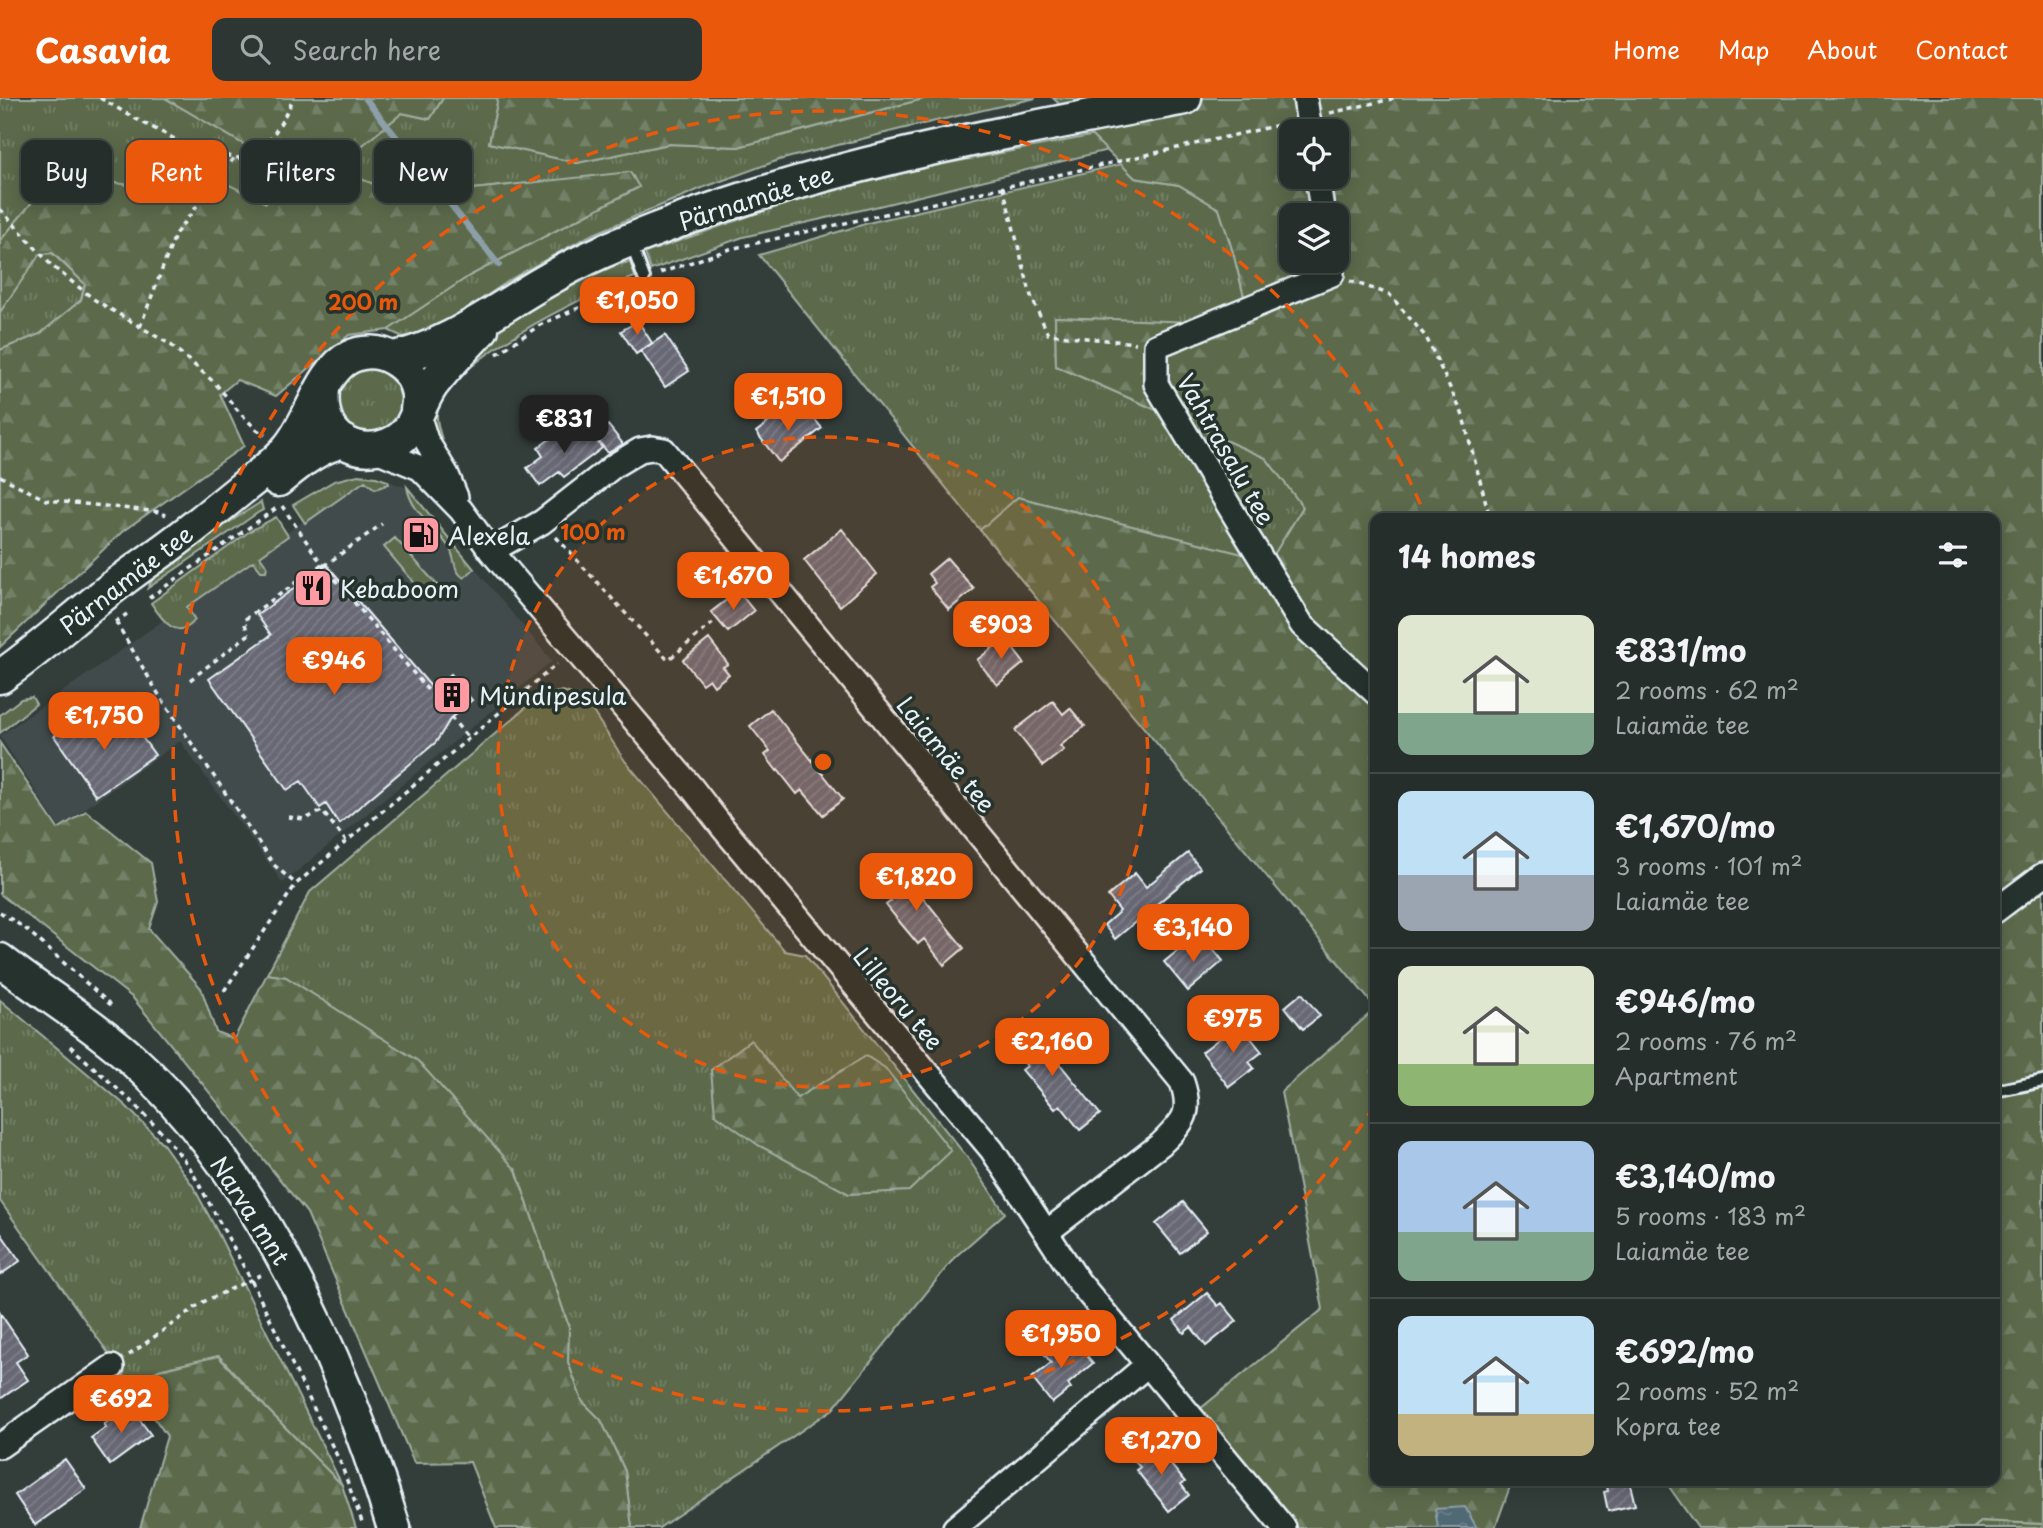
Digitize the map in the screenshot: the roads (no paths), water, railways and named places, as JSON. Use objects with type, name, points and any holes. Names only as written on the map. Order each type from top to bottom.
[{"type":"main road","name":"Pärnamäe tee","points":[[394,358],[414,354],[439,343],[552,277],[630,240],[701,212],[825,174],[1072,109],[1185,98]]},
{"type":"main road","points":[[323,389],[321,404],[325,419],[333,432],[344,442],[358,448],[374,449],[394,443],[409,429],[428,392],[445,369],[501,307]]},
{"type":"main road","points":[[300,450],[302,429],[328,375],[338,364],[351,356],[365,352],[380,353],[394,358],[406,368],[418,395],[417,411]]},
{"type":"main road","points":[[175,542],[261,492],[300,450],[344,442]]},
{"type":"main road","name":"Pärnamäe tee","points":[[0,677],[252,480],[300,450]]},
{"type":"main road","name":"Narva mnt","points":[[2,962],[67,1008],[131,1059],[186,1114],[251,1205],[286,1262],[321,1336],[382,1490],[394,1528]]},
{"type":"street","name":"Vahtrasalu tee","points":[[1318,273],[1156,345],[1156,384],[1302,625],[1370,687]]},
{"type":"street","name":"Lilleoru tee","points":[[417,411],[426,440],[447,475],[461,510]]},
{"type":"street","name":"Lilleoru tee","points":[[374,449],[419,468],[461,510],[491,551],[692,788],[992,1150],[1078,1281],[1284,1528]]},
{"type":"street","name":"Laiamäe tee","points":[[491,551],[542,522],[615,465],[640,450],[664,450],[1182,1082],[1188,1109],[1177,1128],[1161,1144],[1047,1232]]},
{"type":"street","points":[[2000,907],[2043,875]]},
{"type":"street","points":[[955,1528],[1147,1365]]},
{"type":"street","points":[[0,1446],[112,1367]]},
{"type":"lane","points":[[630,240],[644,278]]},
{"type":"lane","points":[[2000,1090],[2043,1081]]},
{"type":"water","points":[[1465,1507],[1477,1528],[1438,1528],[1435,1509]]},
{"type":"waterway","points":[[365,98],[499,265]]},
{"type":"place","name":"Alexela","points":[[421,535]]},
{"type":"place","name":"Kebaboom","points":[[313,588]]},
{"type":"place","name":"Mündipesula","points":[[452,695]]}]
